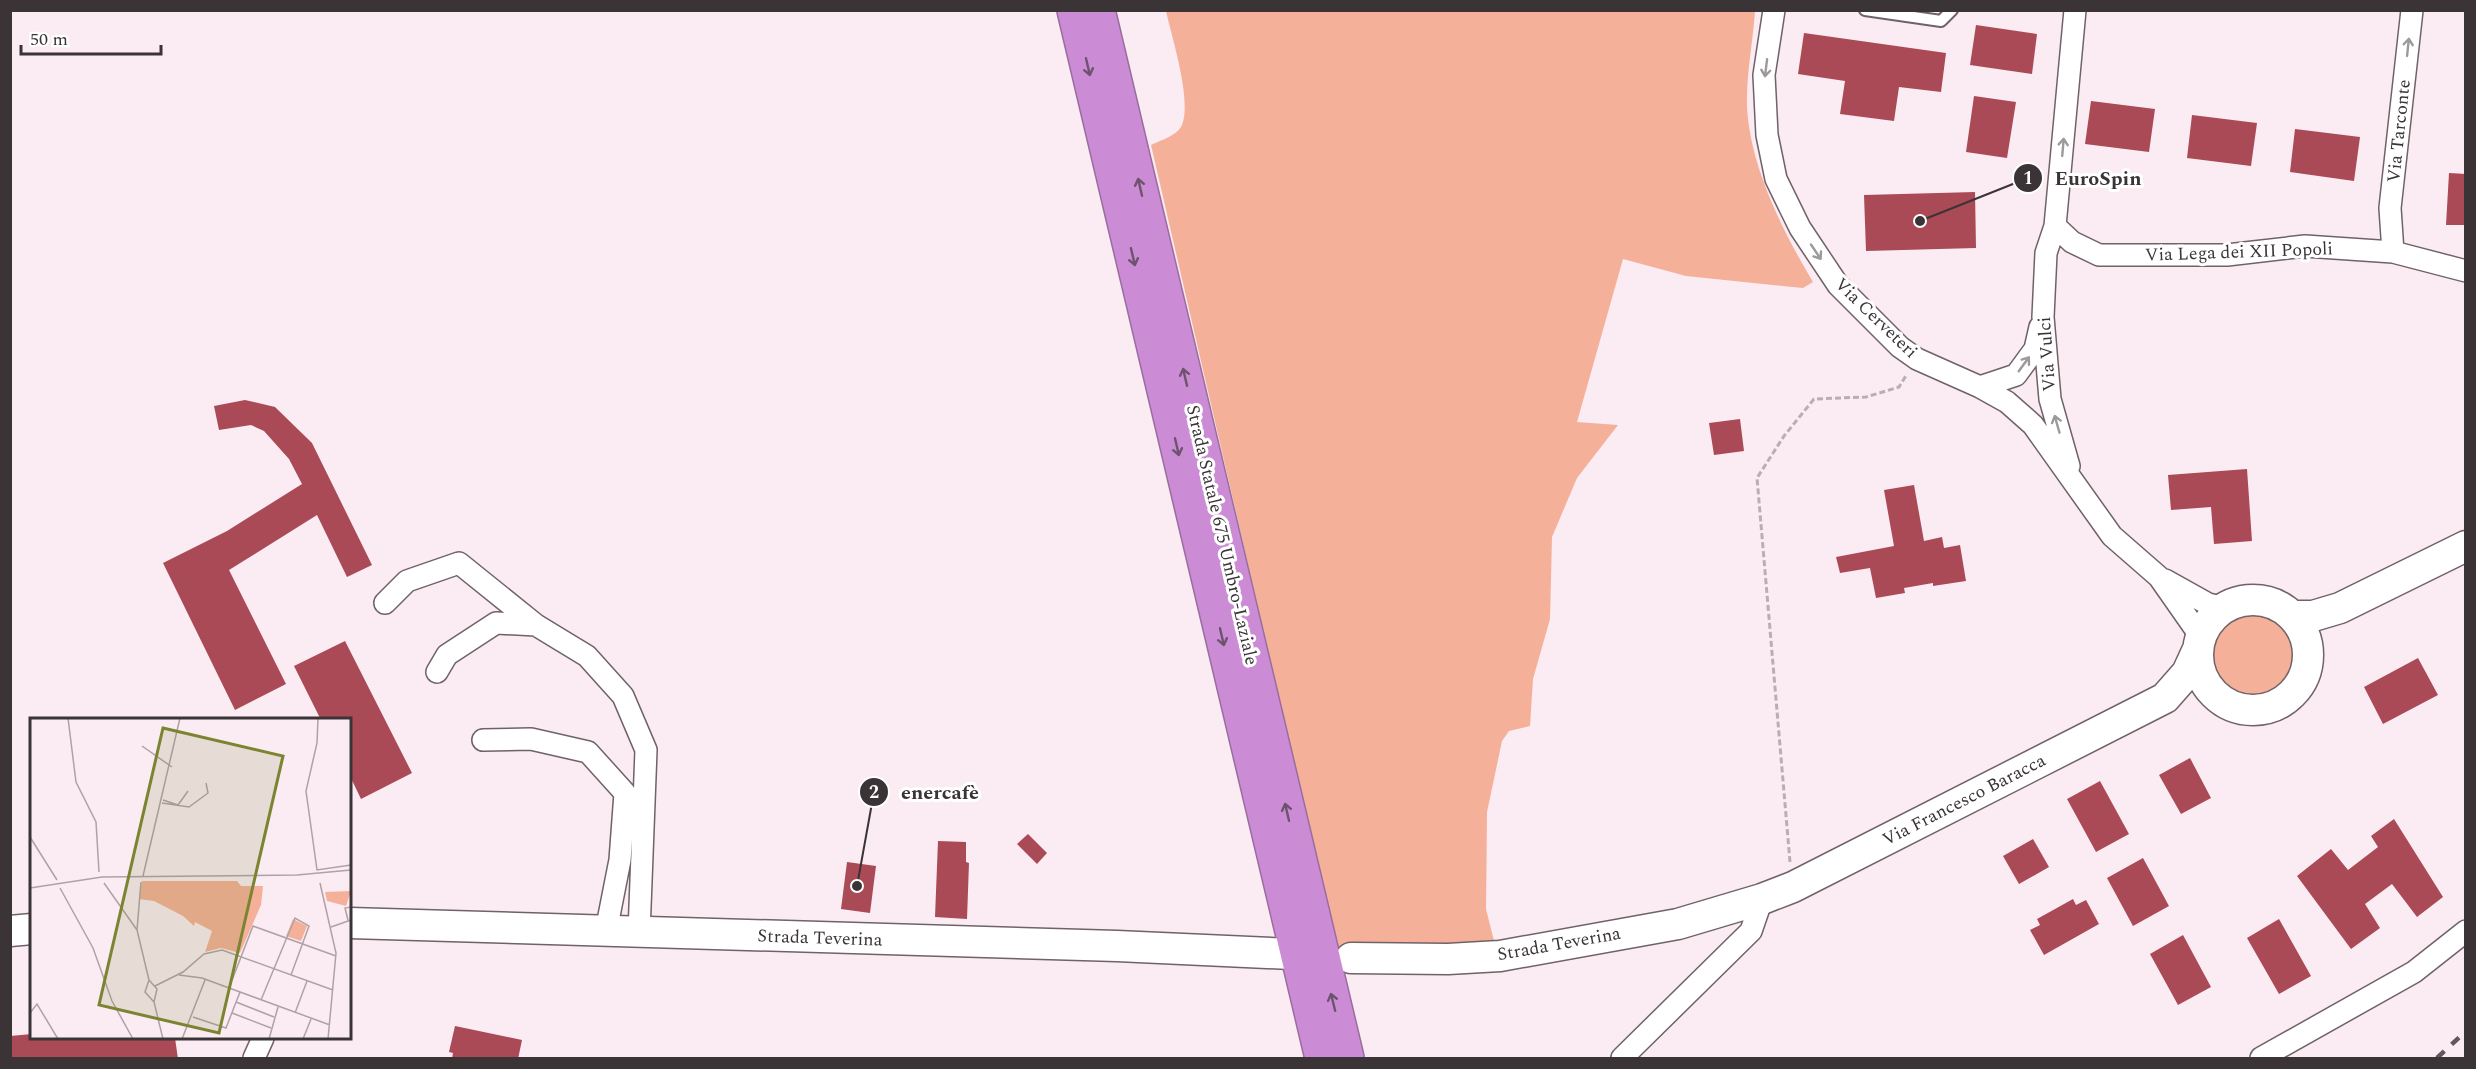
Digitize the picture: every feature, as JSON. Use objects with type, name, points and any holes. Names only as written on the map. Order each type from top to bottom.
[{"type":"highway","name":"Strada Statale 675 Umbro-Laziale","points":[[1074,10],[1322,1059]]},
{"type":"highway","name":"Strada Statale 675 Umbro-Laziale","points":[[1098,10],[1347,1059]]},
{"type":"main road","points":[[2292,616],[2313,616],[2340,608],[2466,546]]},
{"type":"main road","points":[[2308,657],[2304,635],[2292,616],[2277,605],[2259,600],[2241,601],[2214,615],[2199,643],[2199,668],[2206,684],[2218,698],[2236,707],[2256,710],[2275,705],[2292,693],[2303,676],[2308,657],[2320,633],[2340,608]]},
{"type":"main road","name":"Via Francesco Baracca","points":[[1762,899],[1793,887],[2165,698],[2187,673],[2199,643]]},
{"type":"main road","name":"Via Francesco Baracca","points":[[2165,698],[2218,698]]},
{"type":"main road","name":"Strada Teverina","points":[[1351,958],[1448,959],[1500,956],[1678,924],[1762,899]]},
{"type":"main road","name":"Strada Teverina","points":[[351,923],[1117,946],[1291,954]]},
{"type":"main road","points":[[10,931],[30,929]]},
{"type":"street","name":"Via Cerveteri","points":[[1774,10],[1764,75],[1767,135],[1776,179],[1800,228],[1838,285],[1900,347],[1917,360],[1980,387],[2007,402],[2033,425],[2112,536],[2159,577]]},
{"type":"street","name":"Via Vulci","points":[[2073,480],[2050,399],[2043,317],[2046,253],[2055,226],[2075,10]]},
{"type":"street","name":"Via Tarconte","points":[[2393,252],[2390,208],[2412,10]]},
{"type":"street","name":"Via Lega dei XII Popoli","points":[[2055,226],[2072,242],[2099,255],[2227,255],[2305,246],[2393,252],[2466,271]]},
{"type":"street","points":[[1980,387],[2016,375],[2035,349],[2043,317]]},
{"type":"street","points":[[385,603],[407,581],[459,563],[536,625],[587,656],[623,696],[646,750],[639,933]]},
{"type":"street","points":[[2159,577],[2208,604],[2224,608]]},
{"type":"street","points":[[2159,577],[2199,643]]},
{"type":"street","points":[[437,672],[447,655],[496,623],[536,625]]},
{"type":"street","points":[[483,740],[531,739],[588,752],[625,793],[620,861],[606,931]]},
{"type":"street","points":[[1622,1059],[1751,931],[1762,899]]},
{"type":"street","points":[[2262,1059],[2414,972],[2466,931]]},
{"type":"street","points":[[254,1059],[263,1039]]},
{"type":"lane","points":[[1864,10],[1941,21],[1952,10]]},
{"type":"path","points":[[1793,887],[1757,477],[1784,436],[1814,399],[1866,397],[1899,387],[1917,360]]},
{"type":"shaded area","points":[[1166,11],[1755,11],[1747,95],[1749,129],[1761,175],[1770,198],[1790,242],[1813,282],[1803,288],[1686,276],[1623,259],[1577,422],[1618,425],[1577,478],[1552,537],[1550,619],[1533,679],[1530,726],[1509,731],[1502,741],[1487,812],[1486,909],[1494,941],[1454,946],[1337,949],[1151,145],[1180,129],[1184,114],[1183,85]]},
{"type":"shaded area","points":[[2254,612],[2271,615],[2285,625],[2295,639],[2298,656],[2295,673],[2285,687],[2271,697],[2254,700],[2237,697],[2223,687],[2213,673],[2210,656],[2213,639],[2223,625],[2237,615]]},
{"type":"building","points":[[1976,25],[2037,34],[2032,74],[1970,65]]},
{"type":"building","points":[[1804,33],[1946,53],[1941,92],[1899,87],[1894,121],[1840,114],[1845,81],[1798,74]]},
{"type":"building","points":[[1974,96],[2016,102],[2007,158],[1966,152]]},
{"type":"building","points":[[2091,101],[2155,109],[2149,152],[2085,144]]},
{"type":"building","points":[[2192,115],[2257,123],[2251,166],[2187,158]]},
{"type":"building","points":[[2295,129],[2360,137],[2354,181],[2290,172]]},
{"type":"building","points":[[2449,173],[2466,174],[2466,225],[2446,225]]},
{"type":"building","points":[[1975,192],[1976,248],[1866,251],[1864,195]]},
{"type":"building","points":[[245,400],[275,407],[312,443],[372,565],[347,577],[317,515],[229,570],[286,684],[235,710],[163,563],[227,531],[302,484],[289,459],[264,431],[251,425],[219,430],[214,406]]},
{"type":"building","points":[[1740,419],[1744,451],[1714,455],[1709,423]]},
{"type":"building","points":[[2247,469],[2252,541],[2214,544],[2211,507],[2171,510],[2168,475]]},
{"type":"building","points":[[1914,485],[1924,541],[1942,537],[1944,548],[1960,545],[1966,581],[1904,588],[1905,593],[1876,598],[1870,568],[1840,573],[1836,557],[1894,546],[1884,490]]},
{"type":"building","points":[[345,641],[412,773],[361,799],[351,778],[351,718],[320,718],[294,666]]},
{"type":"building","points":[[2418,658],[2438,695],[2383,724],[2364,687]]},
{"type":"building","points":[[2190,758],[2211,798],[2181,814],[2159,775]]},
{"type":"building","points":[[2100,781],[2129,834],[2096,852],[2067,799]]},
{"type":"building","points":[[2394,819],[2443,897],[2417,917],[2392,884],[2365,904],[2380,928],[2351,949],[2297,876],[2331,849],[2348,870],[2378,847],[2371,836]]},
{"type":"building","points":[[1028,834],[1047,853],[1037,864],[1017,844]]},
{"type":"building","points":[[2033,839],[2049,867],[2019,884],[2003,856]]},
{"type":"building","points":[[938,841],[966,842],[966,862],[969,863],[967,919],[935,917]]},
{"type":"building","points":[[2143,858],[2169,906],[2133,926],[2107,878]]},
{"type":"building","points":[[847,862],[876,866],[870,913],[841,909]]},
{"type":"building","points":[[2073,899],[2076,905],[2086,900],[2099,924],[2044,955],[2030,930],[2040,925],[2037,919]]},
{"type":"building","points":[[2279,919],[2311,976],[2279,994],[2247,938]]},
{"type":"building","points":[[2183,935],[2211,987],[2178,1005],[2150,954]]},
{"type":"building","points":[[455,1026],[522,1040],[518,1059],[452,1059],[453,1053],[449,1052]]},
{"type":"building","points":[[30,1034],[30,1039],[175,1039],[178,1059],[10,1059],[10,1036]]},
{"type":"railway","points":[[2437,1058],[2466,1031]]},
{"type":"place","name":"EuroSpin","points":[[1920,221]]},
{"type":"place","name":"enercafè","points":[[857,886]]}]
